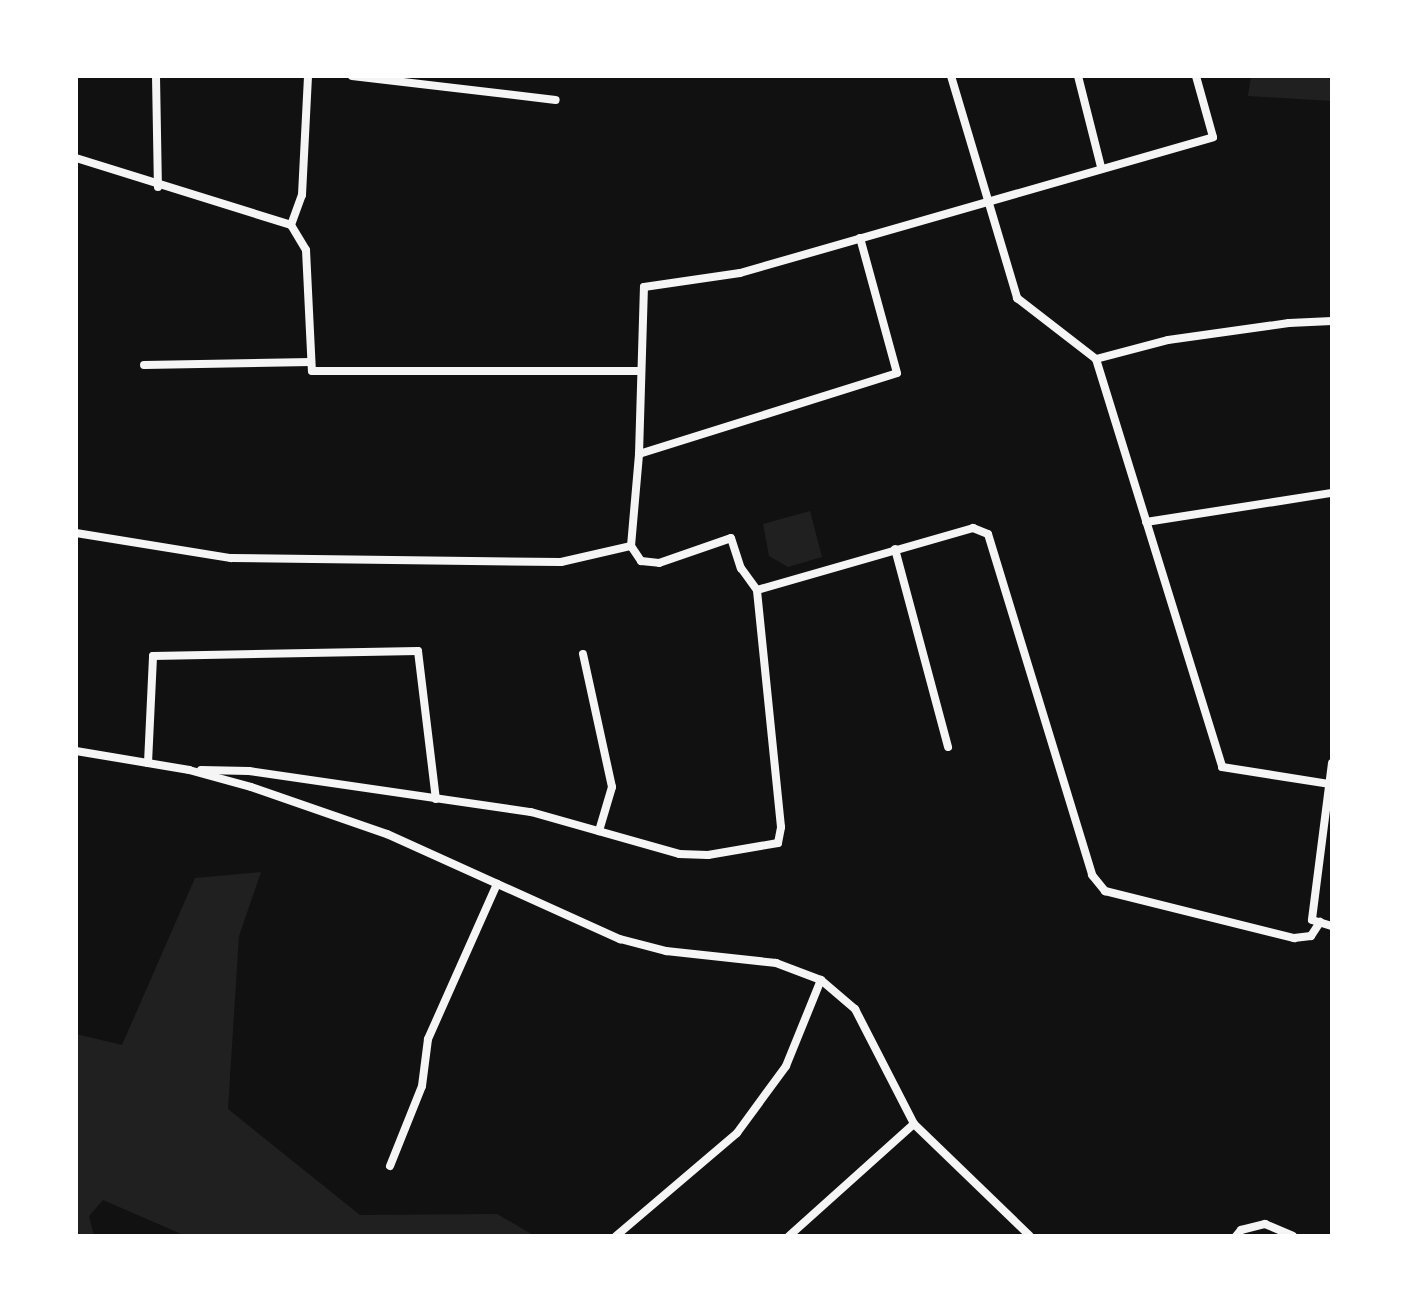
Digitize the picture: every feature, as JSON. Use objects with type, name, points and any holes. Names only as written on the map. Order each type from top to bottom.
[{"type":"street","points":[[156,76],[158,187]]},
{"type":"street","points":[[291,225],[302,195],[308,76]]},
{"type":"street","points":[[352,76],[556,100]]},
{"type":"street","points":[[951,76],[1017,298],[1096,359],[1222,767],[1329,784]]},
{"type":"street","points":[[1078,76],[1101,167]]},
{"type":"street","points":[[189,770],[249,771],[531,812],[645,847],[679,854],[708,855],[778,843],[781,827],[757,590],[741,568],[731,538],[659,563],[641,561],[631,546],[639,454],[644,287],[740,273],[1213,137],[1196,76]]},
{"type":"street","points":[[76,158],[158,187],[291,225],[306,250],[312,371],[640,371]]},
{"type":"street","points":[[639,454],[897,373],[860,238]]},
{"type":"street","points":[[1096,359],[1168,340],[1289,323],[1332,321]]},
{"type":"street","points":[[144,365],[311,362]]},
{"type":"street","points":[[1146,522],[1332,493]]},
{"type":"street","points":[[757,590],[973,528],[988,534],[1092,875],[1105,891],[1294,938],[1311,936],[1320,922]]},
{"type":"street","points":[[76,533],[231,558],[561,562],[631,546]]},
{"type":"street","points":[[895,549],[948,747]]},
{"type":"street","points":[[148,763],[153,656],[418,651],[436,799]]},
{"type":"street","points":[[583,654],[612,787],[599,831]]},
{"type":"street","points":[[76,751],[189,770],[251,787],[387,834],[620,939],[666,951],[776,963],[821,980],[855,1009],[914,1124],[1030,1236]]},
{"type":"street","points":[[1332,763],[1312,920],[1332,926]]},
{"type":"street","points":[[390,1166],[422,1086],[428,1039],[497,884]]},
{"type":"street","points":[[616,1236],[737,1133],[786,1066],[821,980]]},
{"type":"street","points":[[789,1236],[914,1124]]},
{"type":"street","points":[[1236,1236],[1241,1230],[1265,1224],[1293,1236]]},
{"type":"shaded area","points":[[1251,76],[1332,76],[1332,101],[1248,96]]},
{"type":"shaded area","points":[[810,511],[822,557],[788,567],[769,556],[763,524]]},
{"type":"shaded area","points":[[261,872],[239,936],[228,1109],[360,1215],[497,1214],[535,1236],[186,1236],[103,1200],[89,1216],[94,1236],[76,1236],[76,1034],[122,1045],[195,878]]}]
